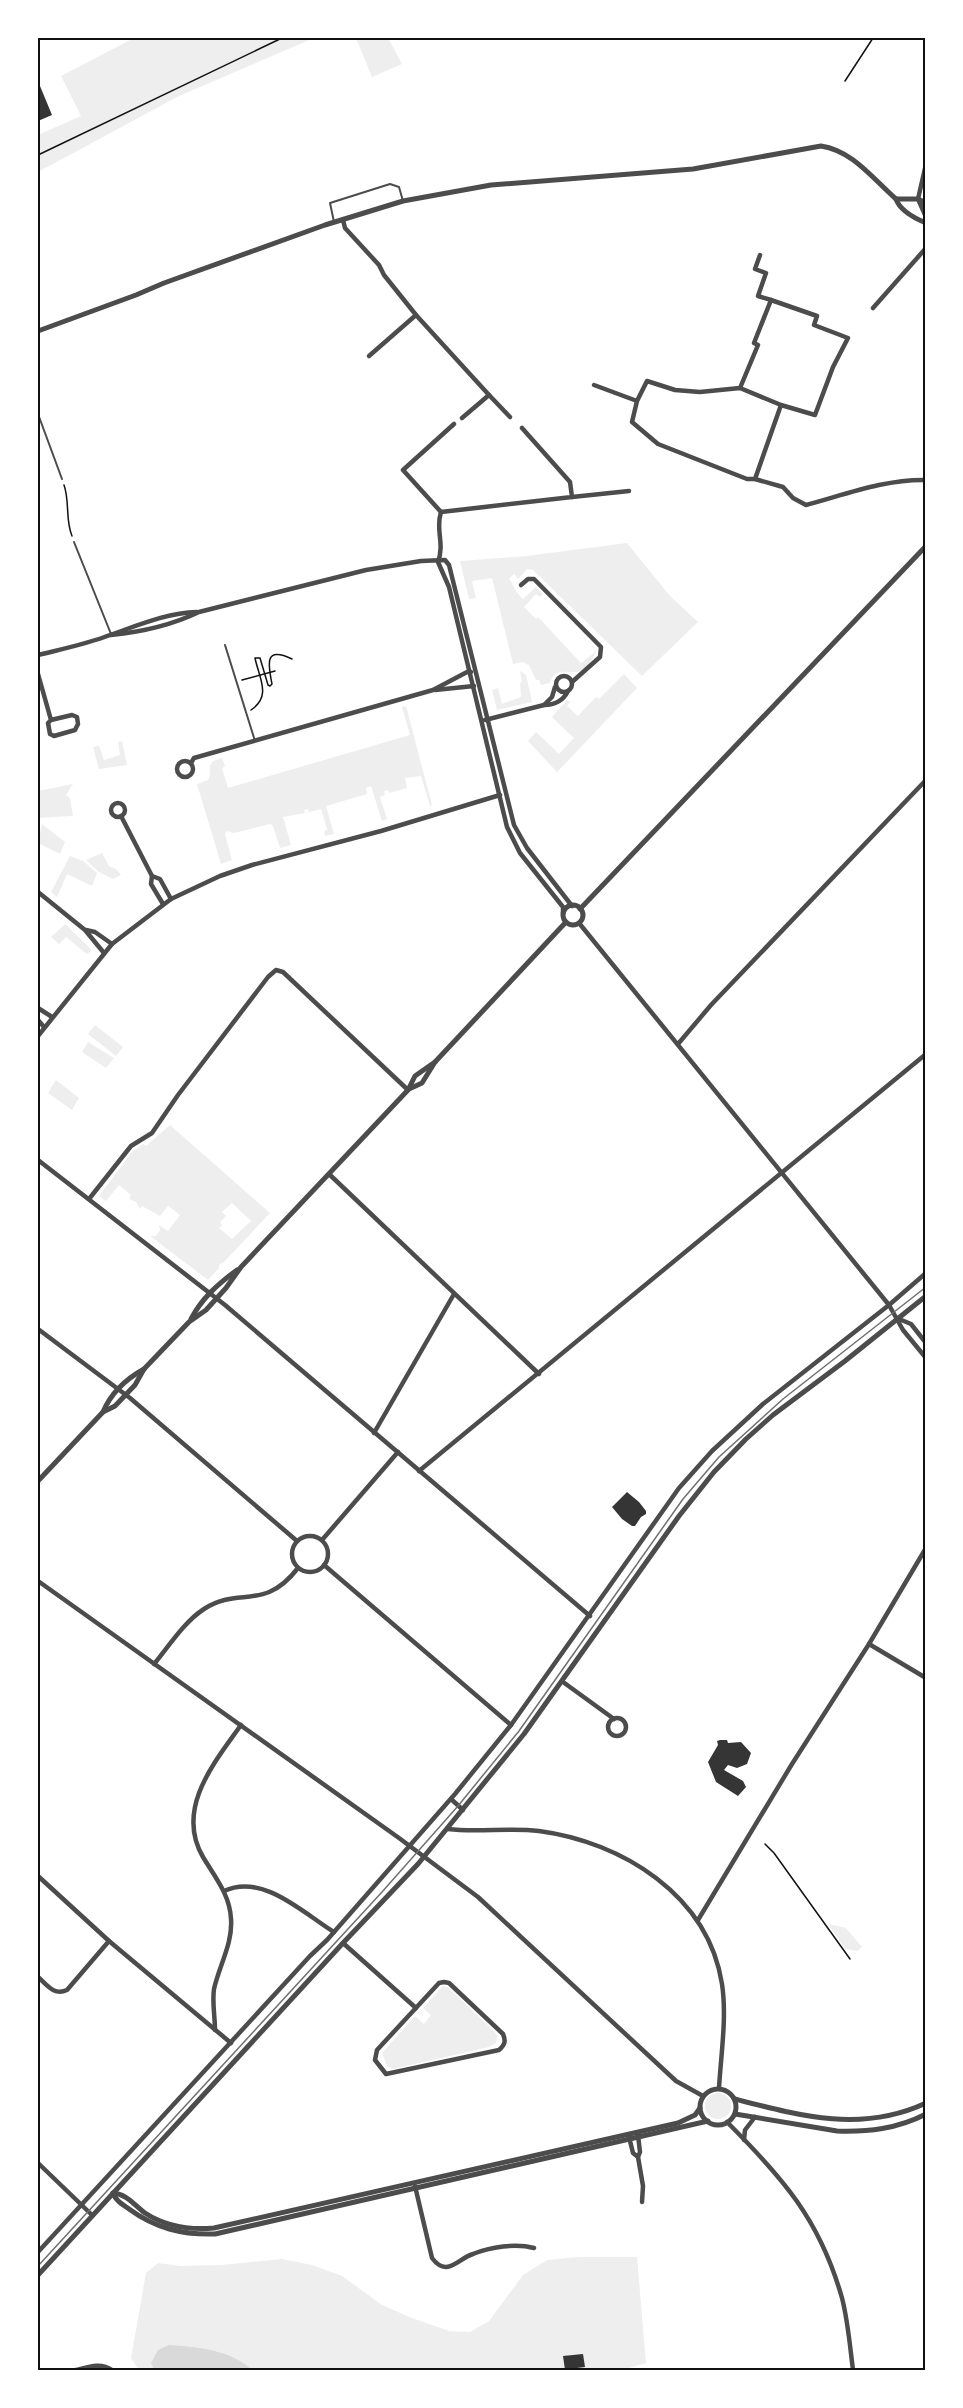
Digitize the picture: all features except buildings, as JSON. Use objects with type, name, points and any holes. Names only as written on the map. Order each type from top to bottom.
[{"type":"street","points":[[38,331],[136,296],[164,283],[343,220],[403,201],[491,185],[693,169],[821,146],[851,157],[896,199],[898,204],[926,223]]},
{"type":"street","points":[[916,218],[925,216],[918,199],[926,164]]},
{"type":"street","points":[[896,199],[918,199],[926,203]]},
{"type":"street","points":[[343,220],[345,228],[379,265],[384,275],[416,315],[510,417]]},
{"type":"street","points":[[873,308],[926,248]]},
{"type":"street","points":[[760,255],[755,269],[766,273],[758,296],[817,316],[813,325],[848,338],[833,367],[815,415],[781,405],[740,388],[700,392],[675,390],[647,381],[632,422],[658,444],[747,478],[783,487],[793,498],[806,505],[879,486],[926,480]]},
{"type":"street","points":[[740,388],[758,345],[754,343],[771,300]]},
{"type":"street","points":[[369,356],[416,315]]},
{"type":"street","points":[[594,385],[638,401]]},
{"type":"street","points":[[462,418],[489,395]]},
{"type":"street","points":[[755,479],[781,405]]},
{"type":"street","points":[[441,512],[403,470],[454,424]]},
{"type":"street","points":[[522,428],[570,482],[572,496]]},
{"type":"street","points":[[441,512],[629,490]]},
{"type":"street","points":[[441,512],[438,521],[442,543],[438,565],[449,587],[481,721],[503,794],[520,837],[548,878],[572,906],[580,909]]},
{"type":"street","points":[[580,909],[926,546]]},
{"type":"street","points":[[38,655],[111,635],[127,627],[154,620],[183,613],[199,612],[366,570],[445,560],[449,565],[488,720],[503,794],[507,827],[513,841],[542,883],[563,908],[566,922]]},
{"type":"street","points":[[481,721],[558,702],[571,688],[572,682],[600,657],[601,646],[534,579],[528,579],[522,585]]},
{"type":"street","points":[[469,671],[476,674]]},
{"type":"street","points":[[191,763],[194,758],[433,690],[469,671]]},
{"type":"street","points":[[38,674],[51,720],[48,723],[50,734],[54,736],[75,730],[78,724],[76,717],[72,715],[51,720]]},
{"type":"street","points":[[544,705],[552,697],[557,679],[563,676],[572,682]]},
{"type":"street","points":[[433,690],[473,688],[478,683]]},
{"type":"street","points":[[555,686],[559,691],[568,692]]},
{"type":"street","points":[[678,1044],[711,1005],[926,780]]},
{"type":"street","points":[[38,1036],[112,944],[171,899],[220,876],[252,865],[381,831],[503,794]]},
{"type":"street","points":[[121,816],[152,876],[151,884],[163,904]]},
{"type":"street","points":[[152,876],[160,879],[171,899]]},
{"type":"street","points":[[38,892],[85,930],[104,953]]},
{"type":"street","points":[[563,913],[572,906]]},
{"type":"street","points":[[579,923],[582,915],[580,909]]},
{"type":"street","points":[[566,922],[574,925],[579,923]]},
{"type":"street","points":[[189,1322],[199,1304],[209,1293],[241,1267],[408,1090],[415,1076],[435,1062],[566,922]]},
{"type":"street","points":[[579,923],[889,1305],[899,1319],[903,1330],[926,1358]]},
{"type":"street","points":[[85,930],[95,932],[112,944]]},
{"type":"street","points":[[89,1198],[131,1146],[152,1133],[178,1095],[268,977],[276,970],[283,972],[408,1090]]},
{"type":"street","points":[[38,1008],[52,1017]]},
{"type":"street","points":[[38,1020],[44,1027]]},
{"type":"street","points":[[419,1471],[926,1054]]},
{"type":"street","points":[[38,1160],[217,1299],[590,1616]]},
{"type":"street","points":[[329,1174],[539,1374]]},
{"type":"street","points":[[103,1412],[108,1400],[118,1389],[130,1377],[144,1369],[189,1322],[217,1299],[241,1267]]},
{"type":"street","points":[[38,2253],[334,1932],[451,1799],[511,1725],[679,1488],[712,1451],[763,1404],[926,1273]]},
{"type":"street","points":[[374,1432],[454,1294]]},
{"type":"street","points":[[38,2275],[343,1943],[381,1905],[448,1829],[563,1682],[679,1516],[714,1472],[773,1414],[926,1296]]},
{"type":"street","points":[[899,1319],[911,1324],[926,1343]]},
{"type":"street","points":[[38,1329],[118,1389],[297,1541]]},
{"type":"street","points":[[38,1481],[103,1412],[115,1406],[137,1383],[144,1369]]},
{"type":"street","points":[[322,1540],[398,1452]]},
{"type":"street","points":[[308,1535],[322,1540],[326,1545],[328,1555],[324,1565],[314,1572],[298,1568],[293,1561],[292,1552],[297,1541],[308,1535]]},
{"type":"street","points":[[698,1920],[773,1794],[869,1644],[926,1548]]},
{"type":"street","points":[[324,1565],[511,1725]]},
{"type":"street","points":[[154,1664],[193,1618],[205,1608],[219,1602],[268,1594],[282,1586],[298,1568]]},
{"type":"street","points":[[38,1581],[424,1857],[504,1920],[683,2086],[703,2096]]},
{"type":"street","points":[[869,1644],[926,1678]]},
{"type":"street","points":[[563,1682],[614,1719]]},
{"type":"street","points":[[215,2030],[214,1991],[232,1931],[231,1912],[224,1891],[202,1856],[195,1835],[193,1815],[197,1796],[209,1770],[241,1725]]},
{"type":"street","points":[[451,1799],[463,1810]]},
{"type":"street","points":[[448,1829],[518,1829],[560,1834],[633,1861],[668,1888],[698,1920],[713,1951],[722,1984],[724,1999],[719,2088]]},
{"type":"street","points":[[38,1876],[109,1941],[231,2043]]},
{"type":"street","points":[[224,1891],[233,1887],[263,1889],[289,1902],[334,1932]]},
{"type":"street","points":[[38,1977],[54,1992],[67,1989],[109,1941]]},
{"type":"street","points":[[343,1943],[416,2008]]},
{"type":"street","points":[[439,1983],[450,1983],[503,2034],[505,2040],[503,2046],[488,2052],[386,2074],[375,2060],[375,2056],[416,2008],[439,1983]]},
{"type":"street","points":[[638,2135],[686,2121],[700,2108],[703,2096],[719,2088],[728,2091],[735,2099],[850,2121],[889,2117],[926,2103]]},
{"type":"street","points":[[113,2193],[120,2203],[151,2223],[174,2231],[214,2234],[628,2137],[708,2121],[718,2125],[727,2122],[735,2114],[735,2099]]},
{"type":"street","points":[[700,2108],[708,2121]]},
{"type":"street","points":[[735,2114],[837,2131],[891,2128],[926,2114]]},
{"type":"street","points":[[744,2140],[745,2130],[755,2117]]},
{"type":"street","points":[[727,2122],[785,2183],[824,2247],[842,2299],[853,2370]]},
{"type":"street","points":[[638,2135],[640,2152],[638,2157],[643,2186],[642,2202]]},
{"type":"street","points":[[628,2137],[633,2153],[638,2157]]},
{"type":"street","points":[[38,2163],[92,2215]]},
{"type":"street","points":[[415,2186],[432,2258],[436,2264],[443,2267],[451,2266],[473,2253],[522,2244],[534,2248]]},
{"type":"street","points":[[76,2370],[93,2366],[108,2367],[112,2370]]},
{"type":"lane","points":[[334,223],[328,206],[330,203],[390,184],[399,187],[403,201]]},
{"type":"lane","points":[[38,414],[62,479]]},
{"type":"lane","points":[[74,542],[111,635]]},
{"type":"lane","points":[[225,645],[244,712],[255,741]]},
{"type":"path","points":[[38,155],[282,38]]},
{"type":"path","points":[[845,81],[873,38]]},
{"type":"path","points":[[62,479],[68,495],[68,527],[74,542]]},
{"type":"path","points":[[244,712],[252,710],[262,699],[263,684],[255,658],[260,658],[270,686],[273,684],[268,665],[270,658],[276,654],[292,659]]},
{"type":"path","points":[[236,682],[275,671]]},
{"type":"path","points":[[765,1844],[774,1853],[850,1959]]},
{"type":"shaded area","points":[[134,38],[314,38],[179,96],[38,172],[38,135],[81,116],[61,76]]},
{"type":"shaded area","points":[[356,38],[388,38],[402,64],[372,77]]},
{"type":"shaded area","points":[[627,543],[670,596],[698,622],[642,676],[533,570],[527,569],[518,579],[514,574],[509,579],[517,592],[523,599],[536,587],[543,594],[540,597],[536,594],[524,607],[536,619],[538,617],[581,663],[594,653],[596,648],[592,660],[582,670],[556,673],[550,683],[541,685],[529,665],[522,662],[513,664],[492,578],[472,581],[476,598],[469,599],[460,561],[527,556]]},
{"type":"shaded area","points":[[520,671],[526,675],[532,702],[497,710],[492,690],[498,688],[502,704],[521,697]]},
{"type":"shaded area","points":[[624,674],[637,688],[557,772],[528,741],[536,732],[559,754],[574,738],[552,717],[567,700],[570,702],[567,706],[578,716],[596,697],[599,699]]},
{"type":"shaded area","points":[[406,706],[432,805],[430,806],[421,776],[405,778],[407,788],[389,793],[388,790],[384,791],[385,795],[380,797],[387,819],[382,821],[371,786],[366,788],[367,794],[326,806],[334,834],[325,836],[324,832],[327,829],[321,809],[309,812],[308,809],[304,810],[305,813],[283,817],[291,845],[280,848],[273,826],[270,824],[234,833],[227,831],[225,834],[232,860],[221,864],[197,784],[208,780],[213,761],[222,758],[225,766],[222,768],[228,788],[410,735],[402,707]]},
{"type":"shaded area","points":[[122,741],[127,765],[99,769],[93,747],[99,746],[104,760],[120,755],[118,742]]},
{"type":"shaded area","points":[[73,784],[66,795],[70,798],[73,816],[38,818],[38,791]]},
{"type":"shaded area","points":[[42,824],[65,842],[60,854],[38,843]]},
{"type":"shaded area","points":[[102,853],[109,866],[121,875],[113,879],[99,872],[86,860]]},
{"type":"shaded area","points":[[70,856],[83,861],[97,873],[92,886],[67,874],[57,897],[51,892]]},
{"type":"shaded area","points":[[65,924],[92,950],[87,954],[66,937],[59,944],[51,937]]},
{"type":"shaded area","points":[[95,1025],[123,1047],[116,1056],[88,1034]]},
{"type":"shaded area","points":[[88,1042],[114,1058],[106,1068],[82,1052]]},
{"type":"shaded area","points":[[56,1080],[79,1098],[72,1110],[48,1093]]},
{"type":"shaded area","points":[[170,1125],[270,1213],[219,1265],[208,1280],[150,1236],[156,1236],[160,1230],[159,1225],[168,1231],[180,1215],[168,1206],[160,1216],[142,1206],[140,1209],[136,1202],[129,1199],[131,1195],[119,1185],[106,1201],[99,1196],[132,1152],[143,1144],[146,1146]],"holes":[[[232,1203],[251,1221],[232,1239],[219,1228],[222,1225],[220,1222],[226,1216],[222,1212]]]},
{"type":"shaded area","points":[[828,1924],[846,1928],[862,1947],[857,1951],[845,1949]]},
{"type":"shaded area","points":[[443,1986],[449,1988],[494,2031],[497,2036],[496,2043],[489,2047],[393,2069],[387,2066],[382,2053],[415,2016],[424,2024],[431,2015],[423,2008]]},
{"type":"shaded area","points":[[718,2093],[727,2097],[731,2106],[727,2115],[718,2119],[709,2115],[705,2106],[709,2097]]},
{"type":"shaded area","points":[[578,2257],[637,2257],[646,2363],[622,2370],[139,2370],[131,2358],[146,2273],[158,2263],[180,2266],[221,2265],[282,2259],[312,2265],[342,2276],[382,2305],[412,2318],[449,2331],[470,2332],[489,2321],[523,2275],[547,2260]]},
{"type":"shaded area","points":[[169,2345],[224,2354],[244,2363],[252,2370],[154,2370],[151,2363],[158,2350]]},
{"type":"tram line","points":[[38,2266],[382,1892],[458,1806],[519,1731],[683,1499],[719,1457],[783,1399],[926,1287]]}]
